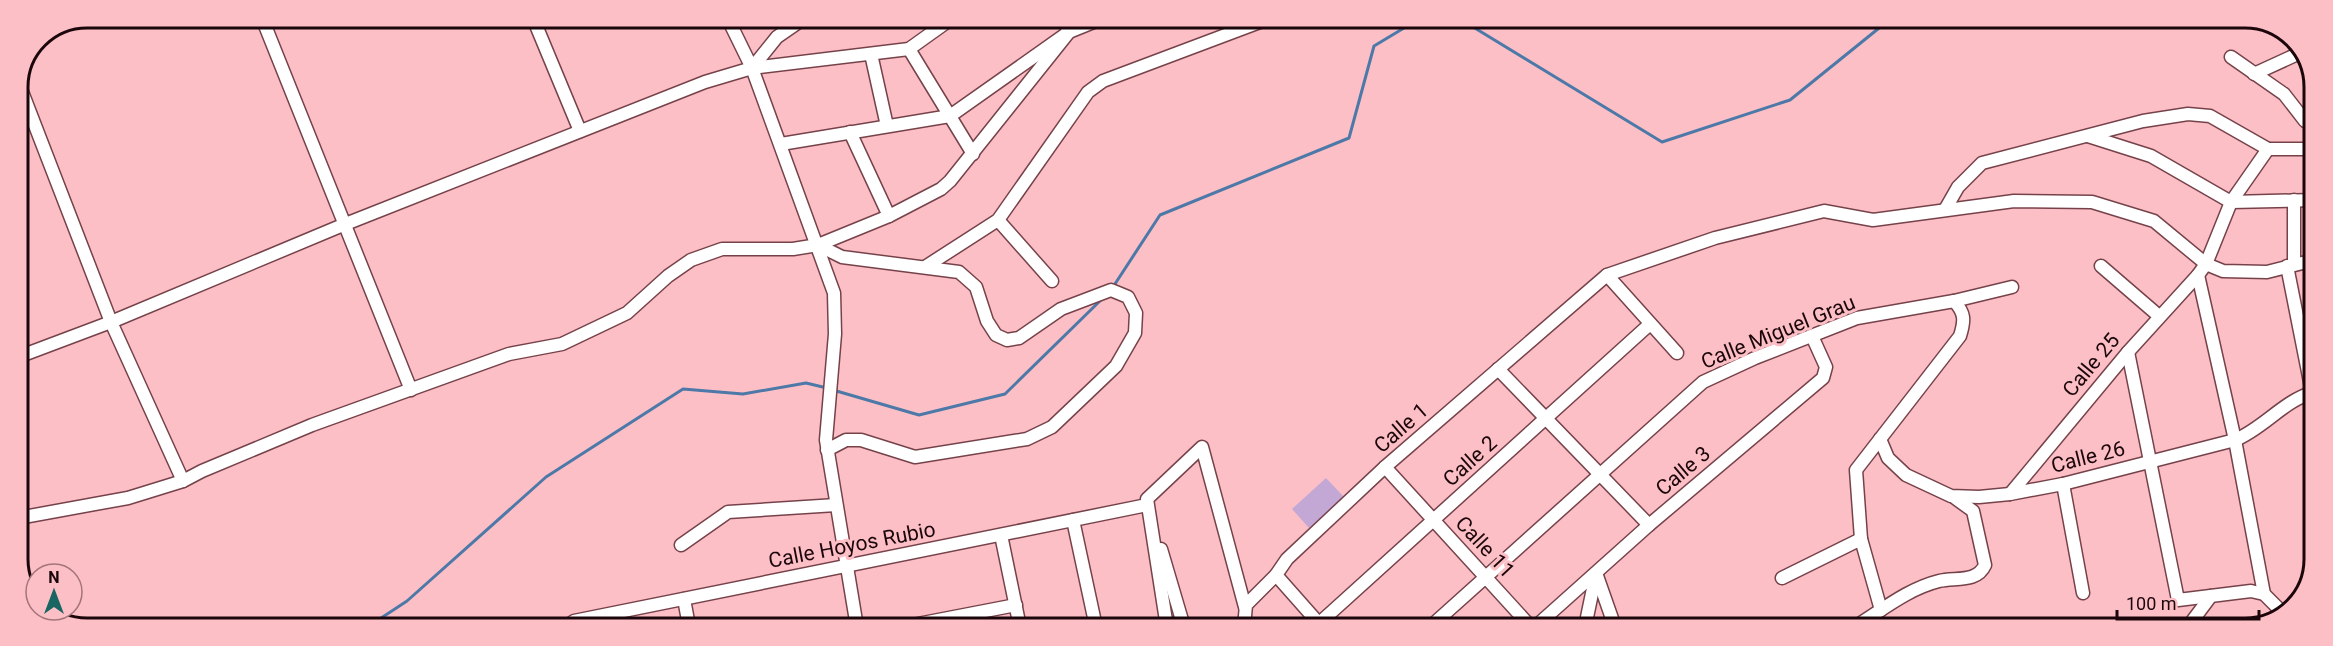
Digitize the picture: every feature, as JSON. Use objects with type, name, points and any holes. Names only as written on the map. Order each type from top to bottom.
[{"type":"street","points":[[266,28],[411,390]]},
{"type":"street","points":[[537,28],[580,131]]},
{"type":"street","points":[[732,28],[752,68],[834,293],[835,334],[828,406],[827,450],[855,618]]},
{"type":"street","points":[[752,68],[777,37],[790,28]]},
{"type":"street","points":[[29,353],[111,322],[343,225],[705,82],[752,68],[909,49],[938,28]]},
{"type":"street","points":[[1067,28],[1069,32]]},
{"type":"street","points":[[781,144],[950,116],[1069,32],[1079,28]]},
{"type":"street","points":[[925,267],[998,220],[1088,92],[1103,81],[1244,28]]},
{"type":"street","points":[[29,516],[128,498],[183,481],[312,425],[508,354],[562,344],[627,313],[668,276],[690,260],[722,249],[793,249],[818,245],[889,216],[941,189],[973,154],[1069,32]]},
{"type":"street","points":[[909,49],[973,154]]},
{"type":"street","points":[[871,54],[887,126]]},
{"type":"street","points":[[2254,74],[2295,55]]},
{"type":"street","points":[[2231,57],[2284,94],[2304,120]]},
{"type":"street","points":[[28,107],[111,322],[183,481]]},
{"type":"street","points":[[1946,208],[1958,187],[1982,163],[2143,121],[2188,114],[2210,116],[2229,124],[2268,149],[2304,149]]},
{"type":"street","points":[[850,132],[889,216]]},
{"type":"street","points":[[2087,135],[2151,156],[2231,202],[2304,200]]},
{"type":"street","name":"Calle 25","points":[[2010,494],[2128,352],[2198,275],[2206,264],[2231,202],[2268,149]]},
{"type":"street","points":[[2294,200],[2290,265],[2304,344]]},
{"type":"street","points":[[1677,353],[1607,274],[1715,238],[1824,211],[1873,220],[1946,208],[2014,201],[2092,202],[2154,221],[2206,264],[2223,271],[2266,272],[2304,262]]},
{"type":"street","points":[[998,220],[1052,281]]},
{"type":"street","points":[[818,245],[843,257],[948,269],[968,278],[976,287],[987,321],[996,334],[1007,340],[1019,338],[1061,309],[1111,290],[1128,297],[1136,313],[1135,333],[1116,366],[1052,427],[1027,439],[915,457],[861,440],[846,440],[827,450]]},
{"type":"street","points":[[2101,266],[2159,316]]},
{"type":"street","name":"Calle 1","points":[[1245,607],[1276,575],[1287,559],[1385,467],[1607,274]]},
{"type":"street","points":[[2198,275],[2235,440],[2264,594]]},
{"type":"street","name":"Calle Miguel Grau","points":[[1440,618],[1703,382],[1857,318],[2012,287]]},
{"type":"street","points":[[1881,610],[1861,540],[1856,470],[1960,336],[1965,320],[1962,310],[1954,300]]},
{"type":"street","name":"Calle 2","points":[[1327,618],[1650,324]]},
{"type":"street","name":"Calle 3","points":[[1545,618],[1649,525],[1825,375],[1826,367],[1812,336]]},
{"type":"street","points":[[2128,352],[2148,462],[2178,600],[2251,591],[2264,594],[2278,608]]},
{"type":"street","points":[[1498,369],[1649,525]]},
{"type":"street","name":"Calle 26","points":[[1880,439],[1888,458],[1906,475],[1951,496],[2010,494],[2063,484],[2235,440],[2253,432],[2293,400],[2304,397]]},
{"type":"street","points":[[1166,618],[1147,499],[1202,447],[1245,607],[1245,618]]},
{"type":"street","name":"Calle 11","points":[[1385,467],[1523,618]]},
{"type":"street","points":[[2063,484],[2083,594]]},
{"type":"street","points":[[1869,618],[1915,589],[1941,580],[1974,577],[1982,572],[1985,565],[1973,511],[1951,496]]},
{"type":"street","points":[[681,545],[728,512],[836,505]]},
{"type":"street","points":[[1147,505],[1181,618]]},
{"type":"street","name":"Calle Hoyos Rubio","points":[[588,618],[1147,505]]},
{"type":"street","points":[[1073,520],[1094,618]]},
{"type":"street","points":[[1002,535],[1018,618]]},
{"type":"street","points":[[1782,578],[1861,540]]},
{"type":"street","points":[[1587,618],[1596,573]]},
{"type":"street","points":[[1596,573],[1612,618]]},
{"type":"street","points":[[1276,575],[1311,618]]},
{"type":"street","points":[[1237,577],[1243,584],[1264,587]]},
{"type":"street","points":[[2194,618],[2211,596]]},
{"type":"street","points":[[684,598],[688,618]]},
{"type":"street","points":[[947,618],[1016,604]]},
{"type":"shaded area","points":[[1326,478],[1344,497],[1309,528],[1292,509]]},
{"type":"waterway","points":[[1113,287],[1160,215],[1349,138],[1374,46],[1404,28]]},
{"type":"waterway","points":[[1475,28],[1662,142],[1790,100],[1879,28]]},
{"type":"waterway","points":[[833,390],[919,415],[1005,394],[1103,298]]},
{"type":"waterway","points":[[381,618],[407,601],[546,477],[683,389],[743,394],[806,383],[827,388]]}]
